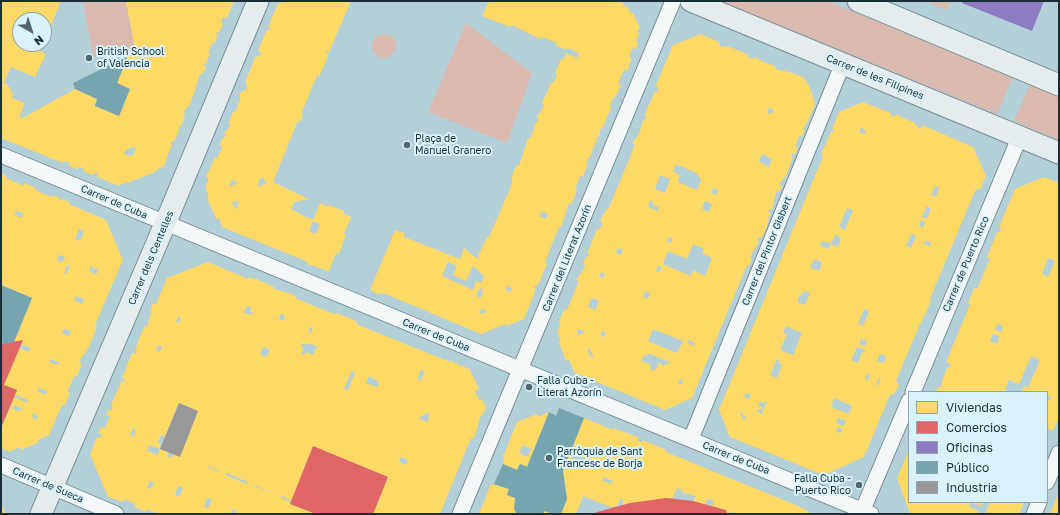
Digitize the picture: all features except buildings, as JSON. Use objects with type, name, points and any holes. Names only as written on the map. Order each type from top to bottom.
[{"type":"main road","name":"Carrer dels Centelles","points":[[41,514],[165,224],[258,1]]},
{"type":"main road","name":"Carrer de les Filipines","points":[[691,1],[1059,153]]},
{"type":"main road","points":[[858,1],[1059,85]]},
{"type":"street","name":"Carrer del Literat Azorín","points":[[460,514],[673,1]]},
{"type":"street","name":"Carrer del Pintor Gisbert","points":[[691,439],[843,64]]},
{"type":"street","name":"Carrer de Puerto Rico","points":[[913,391],[1020,136]]},
{"type":"street","name":"Carrer de Cuba","points":[[1,155],[165,224],[691,439],[865,513]]},
{"type":"street","points":[[865,513],[908,403]]},
{"type":"street","points":[[1048,480],[1059,453]]},
{"type":"street","name":"Carrer de Sueca","points":[[1,465],[116,514]]},
{"type":"street","points":[[1034,514],[1039,503]]},
{"type":"shaded area","points":[[83,1],[126,1],[135,49],[93,57]]},
{"type":"shaded area","points":[[720,1],[827,1],[1013,77],[997,114]]},
{"type":"shaded area","points":[[926,1],[950,1],[946,10]]},
{"type":"shaded area","points":[[466,23],[532,73],[507,143],[428,112]]},
{"type":"shaded area","points":[[384,34],[389,35],[395,41],[395,51],[389,57],[384,58],[379,57],[373,51],[372,46],[373,41],[379,35]]},
{"type":"shaded area","points":[[1030,84],[1059,96],[1059,140],[1014,121]]},
{"type":"place","name":"British School of Valencia","points":[[89,58]]},
{"type":"place","name":"Plaça de Manuel Granero","points":[[407,145]]},
{"type":"place","name":"Falla Cuba - Literat Azorín","points":[[529,387]]},
{"type":"place","name":"Parròquia de Sant Francesc de Borja","points":[[549,458]]},
{"type":"place","name":"Falla Cuba - Puerto Rico","points":[[859,485]]}]
